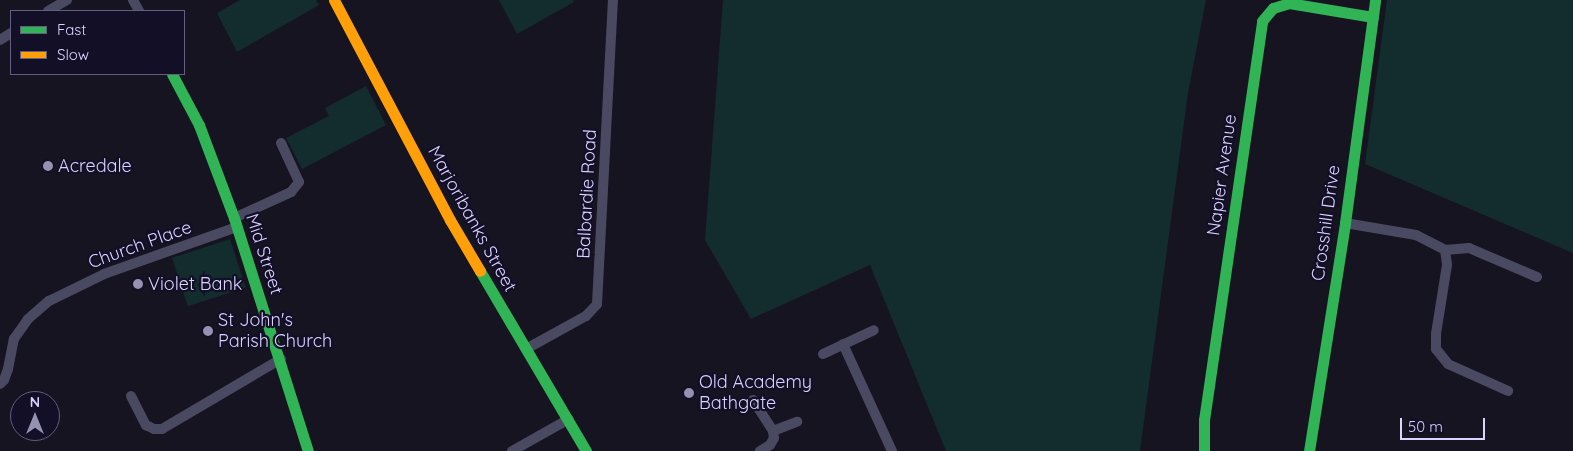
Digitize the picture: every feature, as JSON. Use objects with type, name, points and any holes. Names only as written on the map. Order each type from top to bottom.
[{"type":"street","points":[[50,10],[67,0]]},
{"type":"street","name":"Marjoribanks Street","points":[[334,0],[450,220],[586,451]]},
{"type":"street","name":"Balbardie Road","points":[[526,349],[586,316],[597,304],[614,0]]},
{"type":"street","name":"Crosshill Drive","points":[[1312,450],[1375,0]]},
{"type":"street","name":"Napier Avenue","points":[[1204,451],[1204,420],[1262,21],[1273,8],[1289,3],[1372,17]]},
{"type":"street","name":"Mid Street","points":[[173,75],[199,125],[236,223],[308,451]]},
{"type":"street","name":"Church Place","points":[[0,384],[4,380],[8,369],[14,339],[28,319],[56,296],[104,274],[236,223],[291,192],[299,182],[281,143]]},
{"type":"street","points":[[1345,223],[1416,235],[1445,250],[1469,248],[1537,277]]},
{"type":"street","points":[[1445,250],[1447,265],[1436,334],[1436,349],[1448,364],[1508,391]]},
{"type":"street","points":[[823,354],[874,330]]},
{"type":"street","points":[[843,344],[892,451]]},
{"type":"street","points":[[136,400],[146,424],[154,429],[162,430],[280,358]]},
{"type":"street","points":[[753,400],[773,431],[774,438],[770,445],[760,451]]},
{"type":"street","points":[[512,451],[568,419]]},
{"type":"street","points":[[773,431],[797,422]]},
{"type":"green space","points":[[240,0],[316,0],[319,5],[237,52],[217,13]]},
{"type":"green space","points":[[499,0],[573,0],[574,2],[517,34]]},
{"type":"green space","points":[[723,0],[1206,0],[1188,93],[1140,451],[946,451],[870,265],[751,319],[705,240]]},
{"type":"green space","points":[[1387,0],[1573,0],[1573,253],[1365,164]]},
{"type":"green space","points":[[366,86],[386,125],[302,169],[286,138],[329,116],[325,108]]},
{"type":"green space","points":[[230,239],[246,288],[188,306],[172,258]]},
{"type":"traffic: fast","points":[[1309,451],[1345,223],[1375,0]]},
{"type":"traffic: fast","points":[[1204,451],[1204,420],[1262,21],[1273,8],[1289,3],[1373,17]]},
{"type":"traffic: fast","points":[[173,75],[199,125],[234,218],[308,451]]},
{"type":"traffic: fast","points":[[480,271],[586,451]]},
{"type":"traffic: slow","points":[[334,0],[450,220],[480,271]]},
{"type":"place","name":"Acredale","points":[[48,166]]},
{"type":"place","name":"Violet Bank","points":[[138,284]]},
{"type":"place","name":"St John's Parish Church","points":[[208,331]]},
{"type":"place","name":"Old Academy Bathgate","points":[[689,393]]}]
